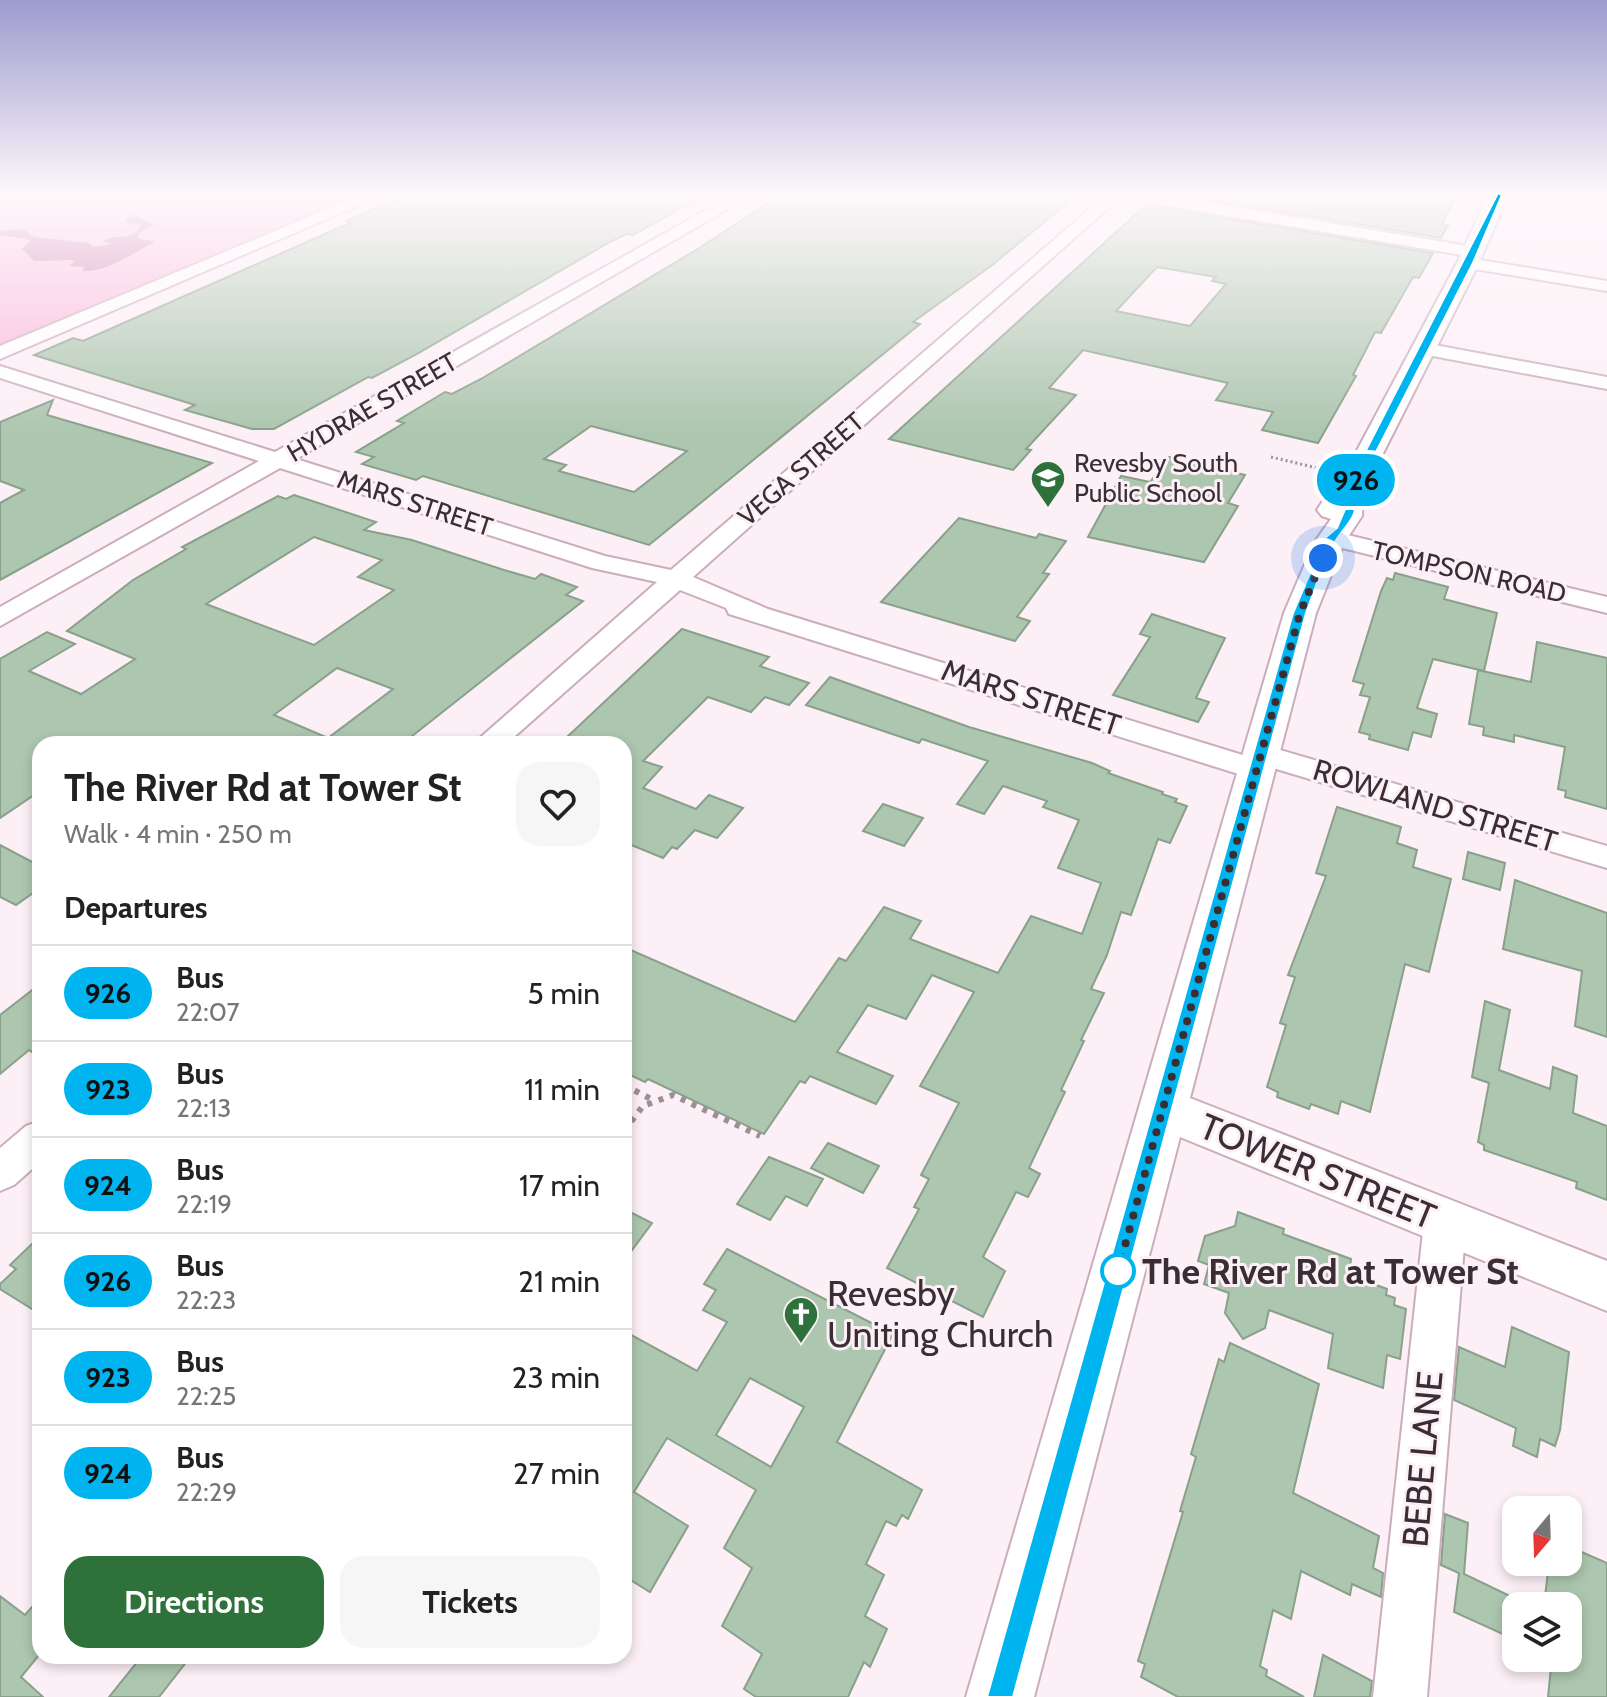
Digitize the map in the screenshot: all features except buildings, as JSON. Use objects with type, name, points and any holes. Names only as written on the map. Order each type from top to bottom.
[{"type":"main road","points":[[1000,1697],[1261,763],[1300,613],[1331,538],[1342,529],[1351,507],[1340,482],[1424,349],[1463,274]]},
{"type":"main road","name":"TOWER STREET","points":[[1163,1109],[1607,1286]]},
{"type":"street","points":[[0,353],[187,274]]},
{"type":"street","name":"HYDRAE STREET","points":[[0,618],[605,274]]},
{"type":"street","name":"VEGA STREET","points":[[497,736],[1024,274]]},
{"type":"street","points":[[1550,274],[1607,286]]},
{"type":"street","points":[[1424,349],[1607,383]]},
{"type":"street","name":"MARS STREET","points":[[0,372],[601,563],[625,577],[669,585],[707,603],[757,612],[1261,763]]},
{"type":"street","name":"TOMPSON ROAD","points":[[1331,538],[1607,605]]},
{"type":"street","name":"ROWLAND STREET","points":[[1261,763],[1607,857]]},
{"type":"street","points":[[0,1173],[32,1145]]},
{"type":"street","name":"BEBE LANE","points":[[1400,1697],[1445,1222]]},
{"type":"path","points":[[1271,457],[1340,482]]},
{"type":"path","points":[[632,1089],[656,1101]]},
{"type":"path","points":[[632,1120],[643,1106],[673,1095],[704,1114],[760,1136]]},
{"type":"shaded area","points":[[0,274],[169,274],[0,345]]},
{"type":"bus line","name":"926","points":[[1000,1697],[1300,613],[1331,538],[1342,529],[1351,507],[1349,493],[1462,274]]},
{"type":"place","name":"Revesby South Public School","points":[[1048,509]]},
{"type":"place","name":"The River Rd at Tower St","points":[[1118,1271]]},
{"type":"place","name":"Revesby Uniting Church","points":[[801,1345]]},
{"type":"route","points":[[1118,1271],[1300,613],[1323,558]]}]
